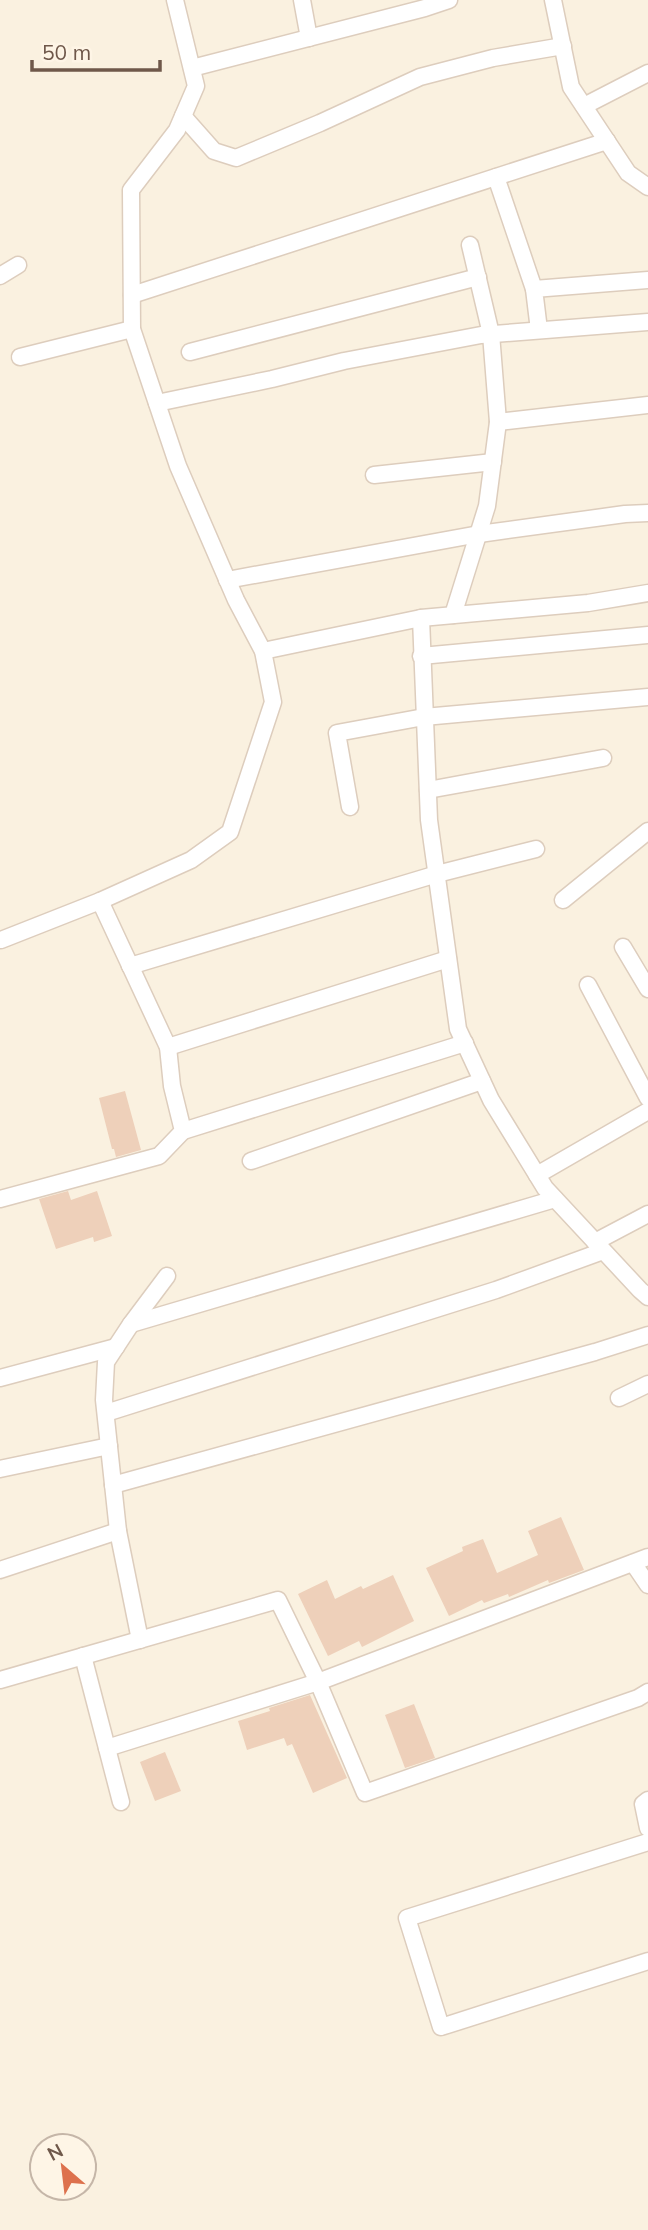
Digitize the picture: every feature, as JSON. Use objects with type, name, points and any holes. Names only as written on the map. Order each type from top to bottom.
[{"type":"street","points":[[2,940],[100,901],[191,860],[230,832],[273,702],[263,652],[227,580],[178,466],[132,329],[131,190],[177,130],[196,86],[174,0]]},
{"type":"street","points":[[302,0],[309,38]]},
{"type":"street","points":[[192,68],[309,38],[402,7],[449,0]]},
{"type":"street","points":[[553,0],[572,87],[628,173],[648,187]]},
{"type":"street","points":[[183,116],[214,151],[236,158],[420,77],[493,58],[563,46]]},
{"type":"street","points":[[584,106],[648,73]]},
{"type":"street","points":[[132,295],[607,141]]},
{"type":"street","points":[[496,177],[534,289],[539,331]]},
{"type":"street","points":[[453,615],[487,506],[498,422],[491,334],[470,245]]},
{"type":"street","points":[[0,276],[18,265]]},
{"type":"street","points":[[190,352],[478,277]]},
{"type":"street","points":[[534,289],[648,280]]},
{"type":"street","points":[[157,403],[344,361],[491,334],[648,321]]},
{"type":"street","points":[[20,357],[132,329]]},
{"type":"street","points":[[498,422],[648,405]]},
{"type":"street","points":[[374,475],[493,462]]},
{"type":"street","points":[[227,580],[479,534],[648,513]]},
{"type":"street","points":[[263,652],[421,618],[588,603],[648,593]]},
{"type":"street","points":[[421,618],[429,820],[458,1029],[491,1100],[537,1175],[555,1199],[648,1297]]},
{"type":"street","points":[[421,656],[648,635]]},
{"type":"street","points":[[350,807],[337,733],[424,717],[648,697]]},
{"type":"street","points":[[428,790],[603,758]]},
{"type":"street","points":[[563,900],[648,831]]},
{"type":"street","points":[[130,966],[437,874],[536,849]]},
{"type":"street","points":[[100,901],[168,1047],[183,1131]]},
{"type":"street","points":[[623,947],[648,989]]},
{"type":"street","points":[[168,1047],[448,959]]},
{"type":"street","points":[[588,985],[648,1098]]},
{"type":"street","points":[[0,1199],[159,1156],[183,1131],[465,1043]]},
{"type":"street","points":[[251,1161],[482,1081]]},
{"type":"street","points":[[537,1175],[648,1111]]},
{"type":"street","points":[[131,1324],[555,1199]]},
{"type":"street","points":[[106,1413],[495,1290],[599,1246],[648,1214]]},
{"type":"street","points":[[140,1640],[117,1531],[106,1413],[106,1362],[167,1276]]},
{"type":"street","points":[[113,1485],[648,1335]]},
{"type":"street","points":[[0,1378],[116,1347]]},
{"type":"street","points":[[619,1398],[648,1384]]},
{"type":"street","points":[[0,1469],[109,1446]]},
{"type":"street","points":[[0,1570],[117,1531]]},
{"type":"street","points":[[107,1748],[318,1682],[640,1560],[648,1585]]},
{"type":"street","points":[[0,1680],[278,1600],[318,1682],[365,1793],[648,1692]]},
{"type":"street","points":[[83,1656],[121,1802]]},
{"type":"street","points":[[648,1800],[643,1804],[648,1828]]},
{"type":"street","points":[[648,1842],[407,1918],[441,2027],[648,1961]]},
{"type":"building","points":[[125,1091],[141,1150],[116,1157],[99,1098]]},
{"type":"building","points":[[68,1191],[71,1200],[97,1191],[112,1236],[94,1242],[93,1237],[56,1249],[39,1199]]},
{"type":"building","points":[[561,1517],[584,1570],[549,1583],[548,1580],[509,1597],[508,1594],[484,1603],[482,1600],[449,1616],[426,1568],[463,1551],[462,1547],[483,1539],[497,1573],[538,1555],[528,1531]]},
{"type":"building","points":[[393,1575],[414,1621],[362,1647],[359,1641],[328,1656],[298,1594],[327,1580],[335,1599]]},
{"type":"building","points":[[310,1695],[347,1778],[313,1793],[292,1744],[287,1746],[284,1738],[247,1750],[238,1721]]},
{"type":"building","points":[[414,1704],[435,1758],[405,1768],[385,1715]]},
{"type":"building","points":[[165,1752],[181,1791],[155,1801],[140,1762]]}]
